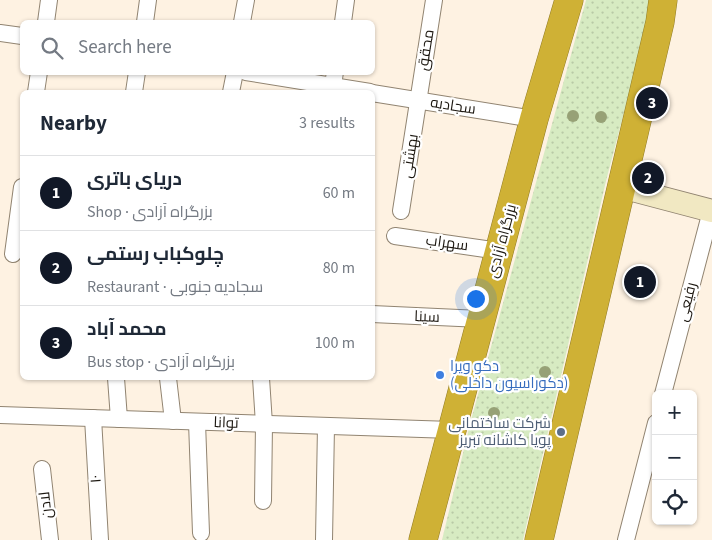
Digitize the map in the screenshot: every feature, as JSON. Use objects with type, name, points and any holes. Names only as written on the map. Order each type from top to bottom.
[{"type":"highway","name":"بزرگراه آزادی","points":[[423,540],[534,119],[569,0]]},
{"type":"highway","points":[[539,540],[660,22],[663,0]]},
{"type":"street","points":[[46,20],[49,0]]},
{"type":"street","points":[[145,20],[148,0]]},
{"type":"street","points":[[242,20],[246,0]]},
{"type":"street","points":[[343,20],[346,0]]},
{"type":"street","name":"محقق","points":[[418,100],[434,0]]},
{"type":"street","points":[[0,33],[20,36]]},
{"type":"street","points":[[36,90],[39,75]]},
{"type":"street","points":[[134,90],[137,75]]},
{"type":"street","points":[[231,90],[234,75]]},
{"type":"street","name":"سجادیه","points":[[268,75],[334,84],[359,90]]},
{"type":"street","name":"سجادیه","points":[[375,94],[534,119]]},
{"type":"street","name":"بهشتی","points":[[402,211],[418,100]]},
{"type":"street","points":[[621,187],[711,211]]},
{"type":"street","points":[[13,254],[20,202]]},
{"type":"street","name":"رفیعی","points":[[664,390],[711,211]]},
{"type":"street","name":"سهراب","points":[[395,236],[499,251]]},
{"type":"street","name":"سینا","points":[[375,314],[481,319]]},
{"type":"street","points":[[116,380],[119,419]]},
{"type":"street","points":[[168,380],[173,421]]},
{"type":"street","points":[[261,380],[264,424],[262,501]]},
{"type":"street","name":"توانا","points":[[0,415],[452,430]]},
{"type":"street","name":"۱۰","points":[[92,418],[100,540]]},
{"type":"street","points":[[197,422],[201,533]]},
{"type":"street","points":[[324,540],[326,426]]},
{"type":"street","points":[[626,540],[653,435]]},
{"type":"street","name":"لادن","points":[[42,469],[50,540]]},
{"type":"green space","points":[[586,0],[651,0],[647,25],[606,181],[523,540],[442,540],[471,420]]},
{"type":"place","name":"محمد آباد","points":[[652,103]]},
{"type":"place","name":"چلوکباب رستمی","points":[[648,178]]},
{"type":"place","name":"دریای باتری","points":[[640,282]]},
{"type":"place","name":"دکو ویرا (دکوراسیون داخلی)","points":[[440,375]]},
{"type":"place","name":"شرکت ساختمانی پویا کاشانه تبریز","points":[[561,432]]}]
